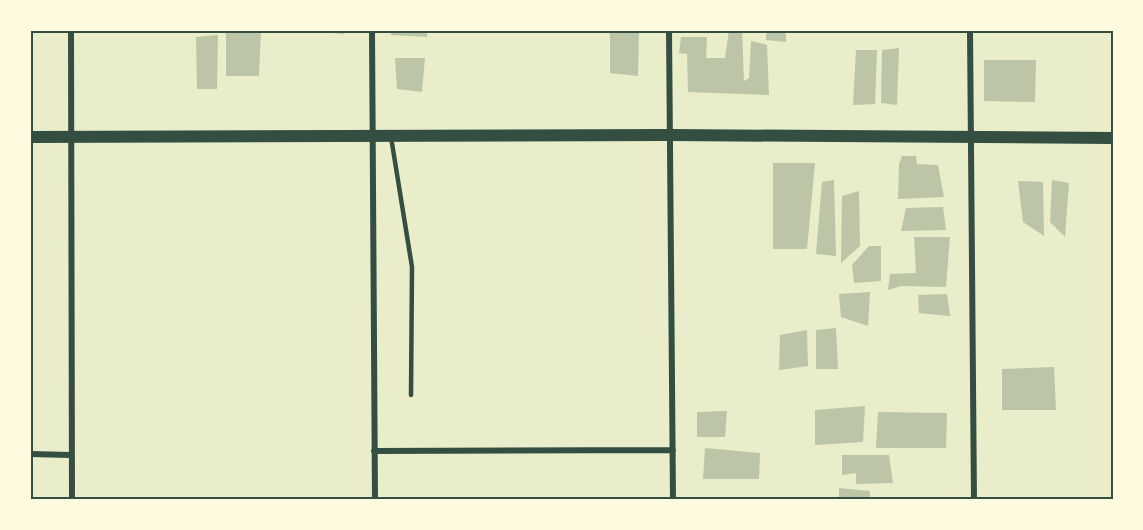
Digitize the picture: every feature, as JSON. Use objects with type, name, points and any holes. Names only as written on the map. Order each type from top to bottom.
[{"type":"main road","points":[[30,138],[670,135],[1113,138]]},
{"type":"street","points":[[71,30],[72,500]]},
{"type":"street","points":[[372,30],[375,500]]},
{"type":"street","points":[[669,30],[673,500]]},
{"type":"street","points":[[970,30],[974,500]]},
{"type":"street","points":[[375,451],[673,450]]},
{"type":"street","points":[[30,454],[71,455]]},
{"type":"lane","points":[[391,137],[412,267],[411,395]]},
{"type":"building","points":[[226,30],[261,30],[259,76],[226,76]]},
{"type":"building","points":[[319,30],[344,30],[344,34],[319,32]]},
{"type":"building","points":[[391,30],[427,30],[427,37],[391,35]]},
{"type":"building","points":[[562,30],[596,30],[596,32],[563,33]]},
{"type":"building","points":[[729,30],[742,30],[744,81],[749,78],[751,41],[767,45],[769,95],[688,92],[687,54],[679,53],[681,37],[707,37],[706,58],[725,58]]},
{"type":"building","points":[[766,30],[786,30],[786,42],[766,40]]},
{"type":"building","points":[[610,31],[639,31],[638,76],[610,73]]},
{"type":"building","points":[[218,35],[217,89],[197,89],[196,37]]},
{"type":"building","points":[[899,48],[897,105],[881,103],[882,50]]},
{"type":"building","points":[[856,50],[877,50],[875,104],[853,105]]},
{"type":"building","points":[[395,58],[425,58],[422,92],[397,89]]},
{"type":"building","points":[[984,60],[1036,60],[1035,102],[984,101]]},
{"type":"building","points":[[902,156],[916,156],[917,164],[938,165],[944,197],[898,199],[899,164]]},
{"type":"building","points":[[773,163],[815,163],[807,249],[773,249]]},
{"type":"building","points":[[834,180],[836,256],[816,254],[822,182]]},
{"type":"building","points":[[1052,180],[1069,183],[1065,237],[1050,222]]},
{"type":"building","points":[[1018,181],[1043,182],[1044,236],[1023,222]]},
{"type":"building","points":[[859,191],[860,246],[841,263],[842,196]]},
{"type":"building","points":[[943,207],[946,230],[901,231],[906,208]]},
{"type":"building","points":[[914,237],[950,237],[946,287],[901,286],[888,290],[890,274],[916,273]]},
{"type":"building","points":[[869,246],[881,246],[881,281],[854,283],[852,265]]},
{"type":"building","points":[[870,292],[868,326],[841,317],[839,294]]},
{"type":"building","points":[[947,294],[950,316],[919,313],[918,295]]},
{"type":"building","points":[[836,328],[838,369],[816,369],[816,330]]},
{"type":"building","points":[[807,330],[808,366],[779,370],[780,335]]},
{"type":"building","points":[[1054,367],[1056,410],[1002,410],[1002,369]]},
{"type":"building","points":[[865,406],[863,442],[815,445],[815,410]]},
{"type":"building","points":[[727,411],[725,437],[697,437],[697,412]]},
{"type":"building","points":[[878,412],[947,413],[946,448],[876,448]]},
{"type":"building","points":[[705,448],[760,453],[759,479],[703,479]]},
{"type":"building","points":[[842,455],[889,455],[893,483],[856,484],[856,473],[842,475]]},
{"type":"building","points":[[839,488],[870,491],[870,500],[839,500]]}]
